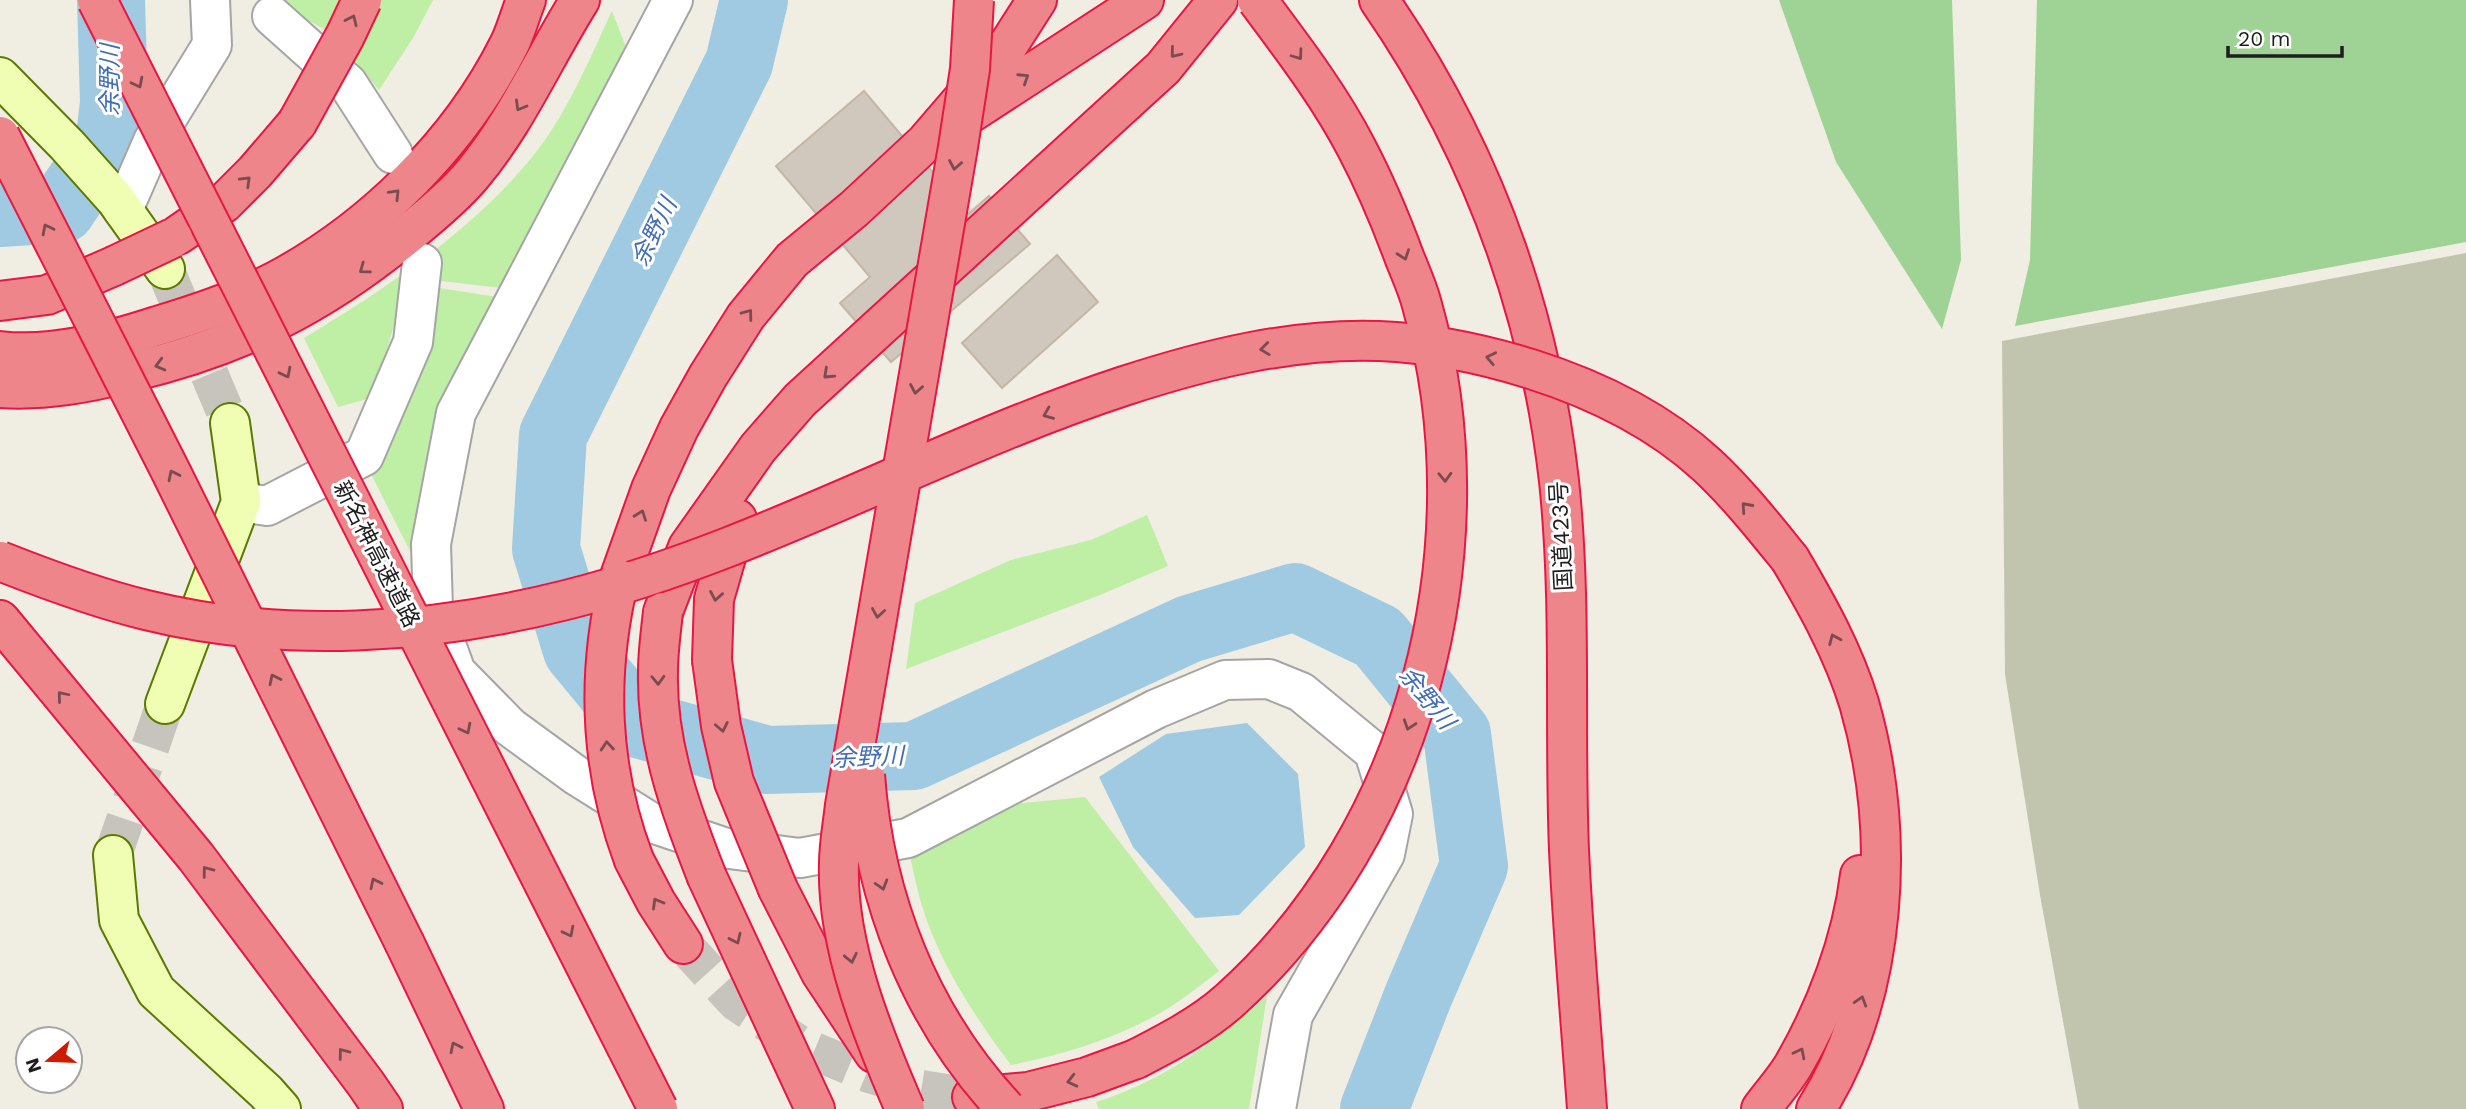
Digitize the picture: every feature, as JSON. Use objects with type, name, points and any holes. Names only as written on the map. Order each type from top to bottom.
[{"type":"highway","name":"新名神高速道路","points":[[97,0],[658,1109]]},
{"type":"highway","points":[[0,301],[47,295],[114,266],[169,253],[256,172],[296,123],[362,0]]},
{"type":"highway","points":[[0,351],[70,348],[163,325],[197,314],[275,281],[331,248],[383,206],[427,161],[469,111],[509,44],[526,0]]},
{"type":"highway","points":[[552,45],[566,0]]},
{"type":"highway","points":[[0,388],[85,384],[165,364],[213,349],[281,321],[332,292],[399,241],[470,177],[508,128],[552,45],[580,0]]},
{"type":"highway","points":[[905,1109],[870,1021],[856,977],[842,909],[839,863],[845,805],[958,147],[970,69],[974,0]]},
{"type":"highway","points":[[683,944],[656,902],[634,860],[617,808],[609,768],[605,722],[604,673],[608,624],[618,579],[651,489],[679,428],[746,316],[792,260],[926,142],[1005,50],[1037,0]]},
{"type":"highway","points":[[926,142],[1144,0]]},
{"type":"highway","points":[[815,1109],[707,877],[683,818],[668,768],[661,719],[658,671],[663,612],[688,547],[758,449],[800,400],[1163,68],[1217,0]]},
{"type":"highway","points":[[860,721],[868,819],[878,871],[895,929],[920,984],[989,1103],[1087,1077],[1136,1059],[1184,1034],[1228,1002],[1270,961],[1305,918],[1338,871],[1369,817],[1401,747],[1421,689],[1433,631],[1443,564],[1446,482],[1441,397],[1422,304],[1391,221],[1356,145],[1303,61],[1257,0]]},
{"type":"highway","name":"国道423号","points":[[1379,0],[1399,28],[1441,101],[1479,177],[1511,256],[1534,333],[1550,410],[1559,484],[1564,576],[1569,850],[1587,1109]]},
{"type":"highway","points":[[0,136],[169,468],[484,1109]]},
{"type":"highway","points":[[0,561],[72,590],[148,611],[222,625],[305,630],[398,629],[493,616],[568,600],[659,572],[780,527],[951,452],[1079,401],[1171,371],[1248,351],[1316,343],[1380,341],[1495,358],[1597,393],[1652,424],[1705,463],[1748,508],[1790,559],[1832,632],[1858,702],[1877,794],[1882,861],[1876,934],[1864,992],[1846,1048],[1815,1109]]},
{"type":"highway","points":[[800,400],[765,453],[746,492],[731,534],[714,599],[712,660],[721,726],[734,782],[778,889],[821,973],[873,1052],[918,1109]]},
{"type":"highway","points":[[0,620],[196,857],[383,1109]]},
{"type":"highway","points":[[1761,1109],[1792,1068],[1819,1014],[1842,957],[1858,895],[1866,831],[1867,777],[1858,702]]},
{"type":"street","points":[[120,205],[153,141],[212,45],[210,0]]},
{"type":"street","points":[[673,0],[647,17],[456,413],[432,544],[433,609],[456,672],[510,727],[578,776],[653,823],[729,849],[800,858],[908,838],[1156,709],[1225,680],[1269,679],[1301,692],[1374,752],[1393,814],[1385,854],[1293,1015],[1276,1109]]},
{"type":"street","points":[[272,16],[348,84],[393,154]]},
{"type":"street","points":[[0,77],[169,253]]},
{"type":"street","points":[[241,502],[267,506],[364,456],[413,342],[422,263]]},
{"type":"street","points":[[165,704],[241,502],[230,423]]},
{"type":"street","points":[[113,855],[119,920],[156,991],[281,1109]]},
{"type":"shaded area","points":[[2466,253],[2466,1109],[2079,1109],[2040,895],[2005,674],[2002,341]]},
{"type":"green space","points":[[269,0],[433,0],[413,38],[379,90],[324,29]]},
{"type":"green space","points":[[1779,0],[1952,0],[1961,260],[1942,329],[1836,162]]},
{"type":"green space","points":[[2037,0],[2466,0],[2466,242],[2015,326],[2030,260]]},
{"type":"green space","points":[[612,11],[629,55],[501,288],[408,277],[384,360],[389,374],[367,399],[338,407],[304,338],[426,257],[509,184],[556,123],[577,86]]},
{"type":"green space","points":[[440,288],[503,298],[476,345],[442,395],[426,461],[419,548],[410,551],[365,462],[420,376],[431,341]]},
{"type":"green space","points":[[1147,515],[1168,566],[1100,595],[906,669],[915,603],[1011,560],[1091,540]]},
{"type":"green space","points":[[1085,797],[1219,971],[1170,1007],[1133,1027],[1073,1050],[1011,1065],[972,1009],[938,949],[922,906],[907,843],[983,807]]},
{"type":"green space","points":[[1267,996],[1249,1109],[1099,1109],[1096,1102],[1120,1094],[1187,1059]]},
{"type":"water","points":[[1247,723],[1298,774],[1305,847],[1239,915],[1195,918],[1133,847],[1099,777],[1166,734]]},
{"type":"building","points":[[864,91],[968,214],[989,196],[1030,244],[891,362],[840,303],[870,277],[776,166]]},
{"type":"building","points":[[1057,255],[1098,302],[1002,388],[962,343]]},
{"type":"waterway","name":"余野川","points":[[0,213],[62,209],[110,137],[114,103],[111,0]]},
{"type":"waterway","name":"余野川","points":[[754,0],[739,63],[553,435],[546,549],[577,650],[638,724],[767,760],[914,756],[1189,629],[1295,597],[1378,637],[1457,734],[1474,866],[1419,994],[1374,1109]]},
{"type":"tunnel","points":[[165,269],[230,423]]},
{"type":"tunnel","points":[[113,855],[165,704]]},
{"type":"tunnel","points":[[683,944],[736,1002],[802,1046],[869,1074],[921,1089],[972,1097]]}]
